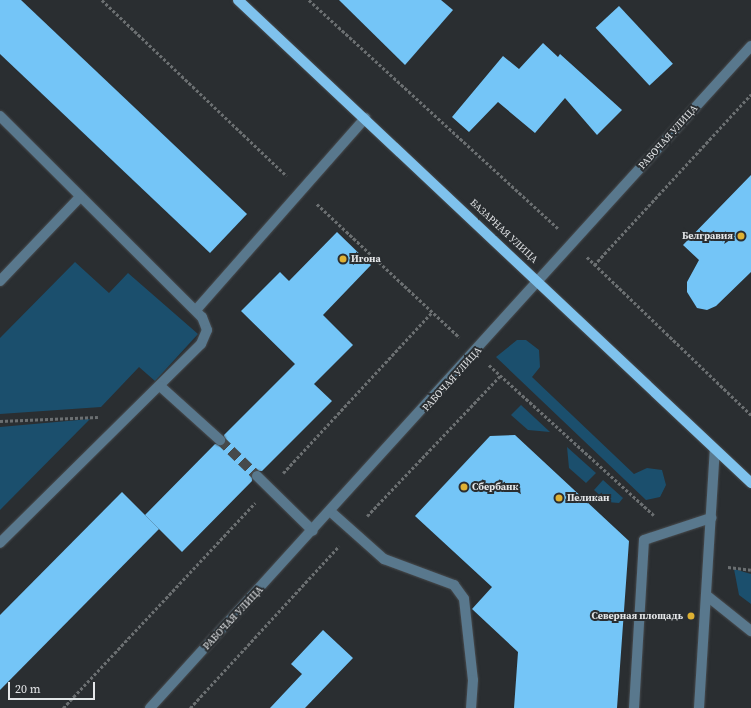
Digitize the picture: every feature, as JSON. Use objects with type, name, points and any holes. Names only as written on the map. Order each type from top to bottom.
[{"type":"main road","name":"БАЗАРНАЯ УЛИЦА","points":[[238,0],[539,280],[751,483]]},
{"type":"street","name":"РАБОЧАЯ УЛИЦА","points":[[150,708],[313,530],[332,512],[476,352],[572,242],[751,46]]},
{"type":"street","points":[[0,116],[80,197],[196,310],[206,323],[206,338],[114,432],[0,543]]},
{"type":"street","points":[[196,310],[300,188],[364,118]]},
{"type":"street","points":[[0,281],[80,197]]},
{"type":"street","points":[[160,386],[220,440]]},
{"type":"street","points":[[699,708],[715,448]]},
{"type":"street","points":[[257,476],[313,530]]},
{"type":"street","points":[[332,512],[384,559],[454,585],[464,599],[474,680],[471,708]]},
{"type":"street","points":[[634,708],[644,540],[711,518]]},
{"type":"street","points":[[706,595],[751,631]]},
{"type":"path","points":[[102,0],[432,312],[671,531]]},
{"type":"path","points":[[309,0],[572,242],[751,415]]},
{"type":"path","points":[[594,264],[751,94]]},
{"type":"path","points":[[62,708],[432,312]]},
{"type":"path","points":[[0,421],[96,414],[114,432]]},
{"type":"path","points":[[708,564],[751,570]]},
{"type":"shaded area","points":[[75,262],[109,293],[128,273],[198,334],[155,381],[139,367],[101,407],[0,414],[0,338]]},
{"type":"shaded area","points":[[517,340],[526,340],[539,350],[540,367],[532,377],[634,474],[647,468],[662,470],[666,485],[660,497],[646,500],[496,357]]},
{"type":"shaded area","points":[[521,405],[550,432],[528,430],[511,415]]},
{"type":"shaded area","points":[[90,419],[0,510],[0,427]]},
{"type":"shaded area","points":[[567,447],[596,473],[586,483],[569,468]]},
{"type":"shaded area","points":[[603,480],[623,498],[619,503],[607,502],[594,490]]},
{"type":"shaded area","points":[[734,569],[751,574],[751,604],[739,595]]},
{"type":"building","points":[[0,0],[21,0],[247,214],[210,253],[0,54]]},
{"type":"building","points":[[339,0],[441,0],[453,10],[405,65]]},
{"type":"building","points":[[619,6],[673,64],[649,86],[596,28]]},
{"type":"building","points":[[543,43],[558,57],[560,54],[622,110],[597,135],[565,98],[535,133],[498,102],[469,132],[452,117],[503,56],[519,69]]},
{"type":"building","points":[[751,175],[751,272],[716,306],[707,310],[697,308],[687,292],[687,282],[699,260],[683,245]]},
{"type":"building","points":[[337,232],[371,265],[323,315],[353,345],[314,384],[332,401],[262,471],[253,471],[252,481],[182,552],[145,515],[215,444],[225,445],[224,435],[295,364],[241,311],[280,272],[289,281]]},
{"type":"building","points":[[515,435],[629,541],[617,708],[514,708],[518,652],[472,609],[492,587],[415,516],[490,436]]},
{"type":"building","points":[[122,492],[159,529],[0,690],[0,615]]},
{"type":"building","points":[[323,630],[353,658],[305,708],[270,708],[302,674],[291,664]]},
{"type":"tunnel","points":[[220,440],[257,476]]},
{"type":"place","name":"Белгравия","points":[[741,236]]},
{"type":"place","name":"Игона","points":[[343,259]]},
{"type":"place","name":"Сбербанк","points":[[464,487]]},
{"type":"place","name":"Пеликан","points":[[559,498]]},
{"type":"place","name":"Северная площадь","points":[[691,616]]}]
